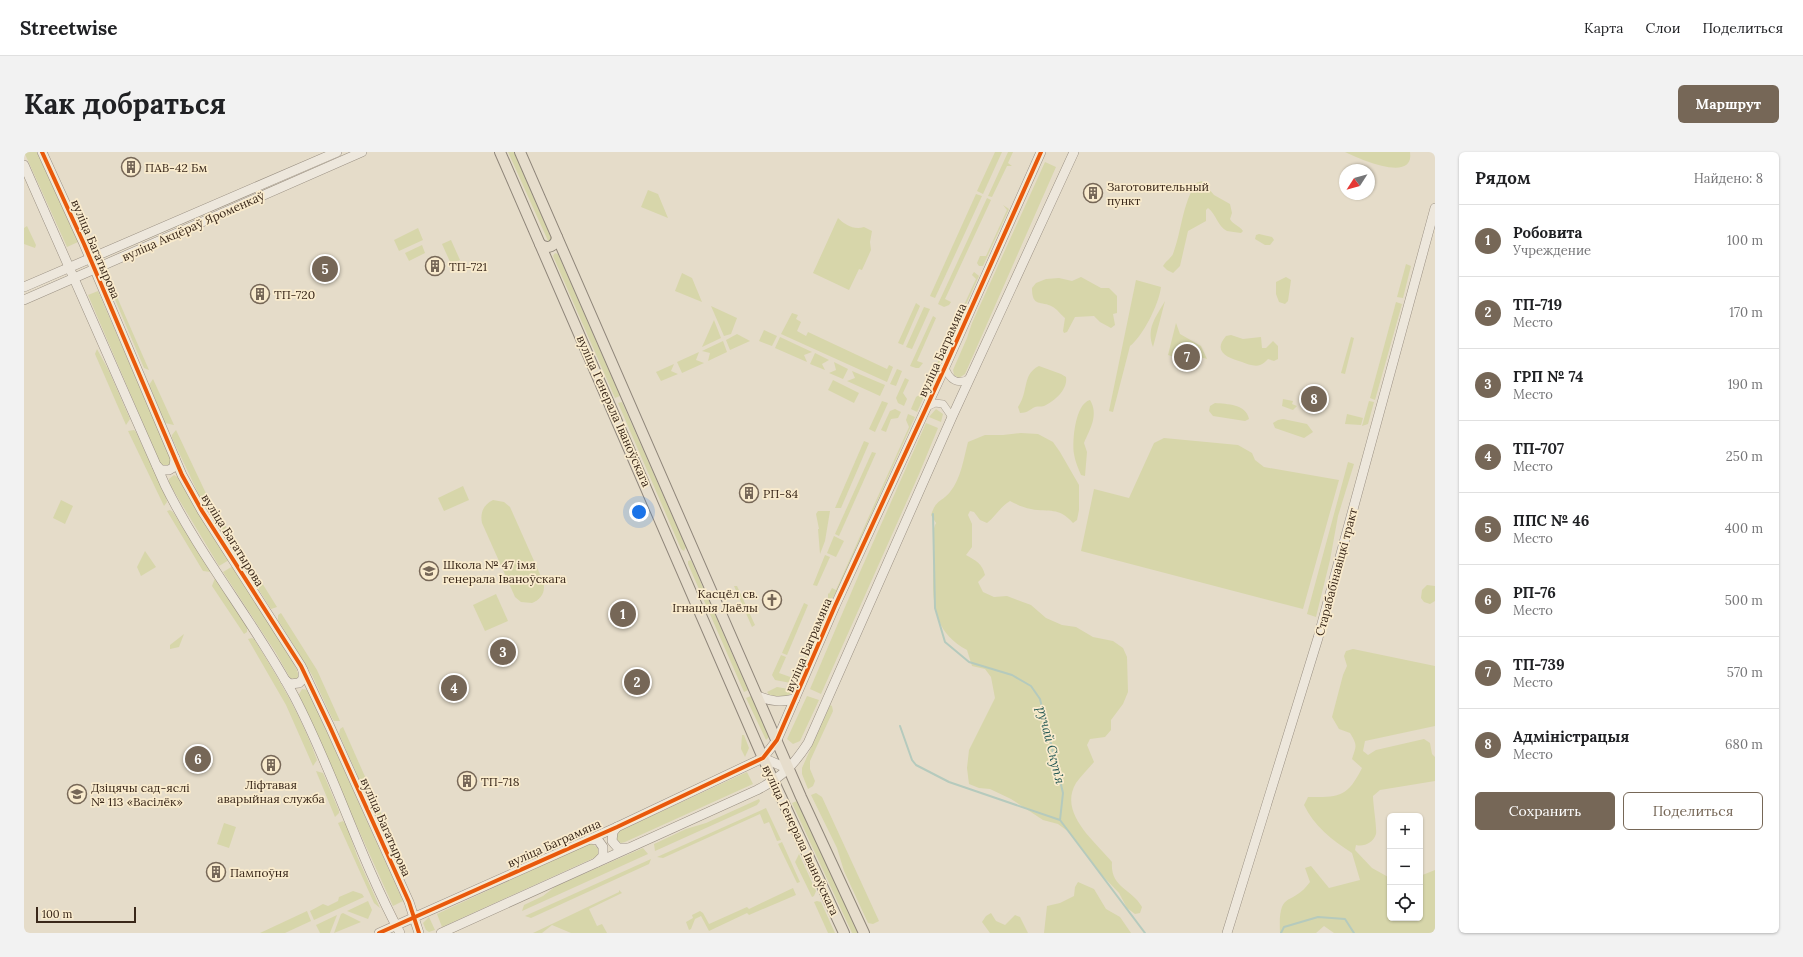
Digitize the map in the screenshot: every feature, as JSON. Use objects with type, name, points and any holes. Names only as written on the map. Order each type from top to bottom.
[{"type":"main road","name":"вуліца Генерала Іваноўскага","points":[[500,152],[763,758],[844,933]]},
{"type":"main road","name":"вуліца Генерала Іваноўскага","points":[[520,152],[789,769],[864,933]]},
{"type":"main road","points":[[540,244],[547,247],[552,246],[558,237]]},
{"type":"main road","points":[[548,262],[548,256],[554,250],[561,251],[565,254]]},
{"type":"main road","points":[[674,550],[679,554],[686,554],[690,548],[690,543]]},
{"type":"main road","points":[[681,568],[681,562],[688,557],[692,557],[698,561]]},
{"type":"street","name":"вуліца Багатырова","points":[[42,152],[90,258],[182,475],[202,511],[303,670],[409,902],[419,933]]},
{"type":"street","name":"вуліца Акцёраў Яроменкаў","points":[[24,287],[337,152]]},
{"type":"street","name":"вуліца Акцёраў Яроменкаў","points":[[24,300],[362,152]]},
{"type":"street","name":"вуліца Баграмяна","points":[[379,933],[398,929],[414,917],[617,827],[763,758],[777,740],[835,606],[945,367],[1041,152]]},
{"type":"street","points":[[441,933],[774,781],[789,769],[808,743],[952,417],[1074,152]]},
{"type":"street","points":[[24,165],[73,279],[174,504],[273,659],[295,698],[398,929]]},
{"type":"street","points":[[296,170],[300,179]]},
{"type":"street","points":[[270,181],[274,190]]},
{"type":"street","name":"Старабабінавіцкі тракт","points":[[1227,933],[1318,638],[1435,208]]},
{"type":"street","points":[[196,213],[200,223]]},
{"type":"street","points":[[172,223],[176,233]]},
{"type":"street","points":[[945,367],[947,374],[955,381],[960,383],[970,378]]},
{"type":"street","points":[[927,406],[935,403],[943,404],[952,417]]},
{"type":"street","points":[[156,466],[161,470],[170,470],[175,464],[175,458]]},
{"type":"street","points":[[165,485],[166,476],[171,472],[178,472],[182,475]]},
{"type":"street","points":[[285,680],[293,685],[299,683],[304,676],[303,670]]},
{"type":"street","points":[[295,698],[296,690],[300,686],[306,685],[312,689]]},
{"type":"street","points":[[758,696],[771,702],[782,702],[795,699]]},
{"type":"street","points":[[763,758],[789,769]]},
{"type":"street","points":[[617,827],[613,832],[612,841],[618,848],[627,848]]},
{"type":"street","points":[[585,840],[595,839],[602,845],[604,850],[603,856],[596,862]]},
{"type":"green space","points":[[24,152],[37,152],[78,242],[67,247]]},
{"type":"green space","points":[[508,152],[514,152],[552,240],[549,243]]},
{"type":"green space","points":[[995,152],[1002,152],[983,194],[977,191]]},
{"type":"green space","points":[[1008,152],[1013,152],[1008,163],[1012,166],[1007,166],[992,197],[988,196]]},
{"type":"green space","points":[[1345,152],[1410,152],[1409,161],[1404,166],[1395,168],[1372,163]]},
{"type":"green space","points":[[1045,162],[1056,167],[965,374],[959,378],[954,375],[953,370],[972,323]]},
{"type":"green space","points":[[1202,181],[1214,195],[1230,204],[1232,213],[1230,219],[1243,231],[1241,233],[1227,231],[1219,224],[1208,208],[1206,210],[1206,221],[1188,231],[1180,266],[1173,273],[1163,266],[1173,254],[1191,191],[1196,183]]},
{"type":"green space","points":[[648,190],[658,194],[668,218],[641,207]]},
{"type":"green space","points":[[976,194],[982,196],[935,298],[930,296]]},
{"type":"green space","points":[[987,198],[991,200],[945,299],[951,302],[949,305],[944,307],[938,304]]},
{"type":"green space","points":[[1003,205],[1009,209],[983,266],[979,266],[977,263],[980,256],[986,256],[1007,210]]},
{"type":"green space","points":[[838,218],[850,226],[857,228],[864,227],[872,231],[870,242],[871,250],[862,270],[859,269],[849,290],[813,273]]},
{"type":"green space","points":[[27,226],[36,245],[35,248],[24,244],[24,228]]},
{"type":"green space","points":[[418,228],[423,240],[399,251],[394,240]]},
{"type":"green space","points":[[1259,234],[1272,237],[1274,240],[1270,245],[1265,245],[1255,239],[1256,235]]},
{"type":"green space","points":[[451,240],[460,260],[451,264],[442,244]]},
{"type":"green space","points":[[422,245],[425,253],[409,261],[405,253]]},
{"type":"green space","points":[[555,253],[558,254],[620,396],[615,398],[553,256]]},
{"type":"green space","points":[[1406,264],[1411,266],[1403,298],[1397,297]]},
{"type":"green space","points":[[974,272],[979,276],[917,412],[911,409],[916,397],[919,395],[922,396],[976,279],[972,275]]},
{"type":"green space","points":[[682,273],[692,278],[702,302],[675,291]]},
{"type":"green space","points":[[1081,277],[1101,288],[1109,288],[1117,296],[1117,313],[1113,314],[1115,325],[1111,328],[1100,322],[1094,316],[1075,317],[1067,332],[1064,333],[1065,318],[1049,305],[1035,301],[1032,294],[1032,288],[1036,283],[1046,279],[1059,278],[1072,281]]},
{"type":"green space","points":[[1286,277],[1291,280],[1288,301],[1285,304],[1279,302],[1276,294],[1276,282]]},
{"type":"green space","points":[[1136,280],[1161,287],[1160,294],[1150,319],[1140,335],[1130,346],[1113,412],[1109,411]]},
{"type":"green space","points":[[111,290],[114,290],[149,370],[144,368]]},
{"type":"green space","points":[[98,291],[170,457],[171,462],[167,467],[164,467],[160,463],[88,295]]},
{"type":"green space","points":[[1165,301],[1153,347],[1151,340],[1151,328]]},
{"type":"green space","points":[[1396,302],[1402,304],[1375,400],[1370,398]]},
{"type":"green space","points":[[916,303],[920,306],[903,345],[898,343]]},
{"type":"green space","points":[[711,306],[737,318],[731,334],[724,336]]},
{"type":"green space","points":[[924,307],[930,309],[912,349],[906,347]]},
{"type":"green space","points":[[792,313],[798,315],[796,319],[801,322],[797,331],[806,336],[808,332],[887,369],[889,365],[893,367],[887,382],[781,334]]},
{"type":"green space","points":[[933,316],[936,318],[917,361],[923,363],[919,368],[910,366]]},
{"type":"green space","points":[[714,320],[721,338],[702,347]]},
{"type":"green space","points":[[1176,323],[1180,334],[1201,346],[1207,359],[1183,352],[1180,359],[1168,355]]},
{"type":"green space","points":[[764,330],[777,336],[772,346],[759,341]]},
{"type":"green space","points":[[737,334],[750,341],[730,350],[726,340]]},
{"type":"green space","points":[[1231,335],[1243,339],[1261,337],[1262,348],[1266,348],[1273,341],[1278,346],[1278,359],[1274,361],[1268,359],[1261,365],[1256,366],[1246,364],[1227,356],[1221,350],[1221,346],[1226,336]]},
{"type":"green space","points":[[780,337],[812,352],[804,355],[807,362],[775,348]]},
{"type":"green space","points":[[1351,337],[1354,338],[1345,374],[1341,373]]},
{"type":"green space","points":[[723,341],[727,352],[708,361],[710,353],[702,351]]},
{"type":"green space","points":[[97,349],[109,371],[130,419],[126,425],[95,354]]},
{"type":"green space","points":[[699,352],[696,360],[704,363],[682,373],[677,362]]},
{"type":"green space","points":[[815,353],[829,360],[822,364],[825,370],[810,364]]},
{"type":"green space","points":[[834,362],[848,369],[843,379],[829,373],[836,370]]},
{"type":"green space","points":[[674,364],[671,371],[678,374],[661,381],[656,372]]},
{"type":"green space","points":[[1039,366],[1066,377],[1065,386],[1060,394],[1048,404],[1020,413],[1018,407],[1024,395],[1028,378],[1034,369]]},
{"type":"green space","points":[[897,369],[902,371],[896,386],[890,384]]},
{"type":"green space","points":[[852,371],[885,385],[880,396],[847,381],[855,378]]},
{"type":"green space","points":[[905,378],[909,380],[903,393],[907,399],[904,406],[898,403],[896,398]]},
{"type":"green space","points":[[153,379],[174,425],[165,423],[149,385]]},
{"type":"green space","points":[[833,380],[859,393],[854,403],[828,390]]},
{"type":"green space","points":[[1283,399],[1293,401],[1292,404],[1297,406],[1293,410],[1282,406]]},
{"type":"green space","points":[[1090,400],[1093,406],[1094,417],[1084,443],[1087,452],[1085,476],[1081,475],[1074,454],[1074,432],[1081,408]]},
{"type":"green space","points":[[882,401],[888,403],[875,432],[869,429]]},
{"type":"green space","points":[[1369,401],[1374,402],[1368,424],[1362,426]]},
{"type":"green space","points":[[622,402],[686,547],[684,551],[681,549],[618,403]]},
{"type":"green space","points":[[1215,403],[1240,408],[1244,410],[1249,419],[1245,421],[1213,416],[1209,411],[1210,406]]},
{"type":"green space","points":[[895,409],[901,412],[898,418],[891,419],[886,432],[881,430],[890,411]]},
{"type":"green space","points":[[936,409],[943,414],[941,422],[929,417]]},
{"type":"green space","points":[[908,414],[915,417],[837,591],[833,598],[828,599],[828,593],[829,594],[832,588],[836,590],[909,427],[906,420]]},
{"type":"green space","points":[[1347,414],[1363,418],[1361,425],[1345,424]]},
{"type":"green space","points":[[1283,419],[1307,424],[1313,432],[1304,438],[1275,428],[1273,423]]},
{"type":"green space","points":[[926,423],[938,428],[821,694],[810,689]]},
{"type":"green space","points":[[134,430],[166,497],[167,502],[164,506],[128,431]]},
{"type":"green space","points":[[176,430],[211,504],[240,548],[237,556],[200,497],[172,438],[172,435]]},
{"type":"green space","points":[[1021,433],[1038,434],[1053,442],[1060,452],[1079,485],[1079,510],[1077,520],[1073,523],[1063,514],[1058,512],[1028,508],[1010,501],[1003,506],[987,523],[980,520],[974,512],[970,511],[968,515],[972,524],[972,547],[966,555],[978,563],[984,571],[985,575],[978,582],[983,592],[994,597],[1007,596],[1031,605],[1046,618],[1062,625],[1076,627],[1093,637],[1113,641],[1123,648],[1127,657],[1128,692],[1123,704],[1111,720],[1111,730],[1105,737],[1090,739],[1087,745],[1094,762],[1076,783],[1072,794],[1072,805],[1075,816],[1088,836],[1112,862],[1112,871],[1118,883],[1142,907],[1140,913],[1135,914],[1127,908],[1119,893],[1098,871],[1069,832],[1058,824],[1043,820],[1011,799],[990,789],[979,788],[969,784],[967,768],[969,750],[995,698],[991,677],[985,669],[972,666],[967,650],[954,641],[945,631],[939,620],[933,595],[933,534],[936,523],[931,515],[937,503],[954,487],[962,468],[968,442],[985,435]]},
{"type":"green space","points":[[1164,438],[1238,445],[1252,453],[1255,460],[1264,467],[1339,480],[1303,609],[1081,551],[1094,489],[1129,498],[1154,443]]},
{"type":"green space","points":[[864,441],[869,443],[841,508],[835,508]]},
{"type":"green space","points":[[872,452],[876,453],[839,536],[835,534]]},
{"type":"green space","points":[[1348,462],[1354,464],[1338,516],[1330,560],[1316,617],[1307,614]]},
{"type":"green space","points":[[174,475],[179,478],[229,560],[219,566],[169,483],[169,479]]},
{"type":"green space","points":[[463,486],[469,500],[444,511],[438,498]]},
{"type":"green space","points":[[61,500],[73,506],[65,524],[53,518]]},
{"type":"green space","points":[[493,500],[504,502],[510,507],[543,581],[544,588],[541,597],[532,603],[521,602],[515,597],[482,523],[481,516],[483,510],[487,504]]},
{"type":"green space","points":[[170,510],[173,512],[211,572],[203,571],[167,511]]},
{"type":"green space","points":[[818,511],[830,511],[825,541],[820,554],[819,529],[816,514]]},
{"type":"green space","points":[[834,536],[844,541],[836,557],[827,553]]},
{"type":"green space","points":[[145,551],[156,567],[141,576],[137,567]]},
{"type":"green space","points":[[825,555],[830,557],[817,586],[813,585]]},
{"type":"green space","points":[[691,560],[748,690],[744,692],[688,564],[688,561]]},
{"type":"green space","points":[[241,562],[249,562],[277,607],[271,609]]},
{"type":"green space","points":[[233,566],[281,639],[290,655],[299,678],[290,678],[276,653],[223,572]]},
{"type":"green space","points":[[215,578],[247,627],[247,632],[244,634],[212,586]]},
{"type":"green space","points":[[1427,585],[1435,586],[1435,601],[1430,604],[1424,602],[1421,598],[1422,590]]},
{"type":"green space","points":[[734,586],[737,586],[755,625],[752,627]]},
{"type":"green space","points":[[496,594],[508,621],[485,631],[473,605]]},
{"type":"green space","points":[[804,603],[808,605],[787,655],[782,653]]},
{"type":"green space","points":[[824,606],[827,606],[828,610],[796,684],[775,680],[772,675],[781,655],[786,657],[779,673],[796,679],[824,612],[822,610]]},
{"type":"green space","points":[[281,613],[317,670],[340,721],[334,721],[332,718],[312,675],[278,620],[278,615]]},
{"type":"green space","points":[[184,634],[179,647],[170,649],[170,645]]},
{"type":"green space","points":[[252,638],[281,683],[297,713],[317,760],[313,766],[286,705],[248,639]]},
{"type":"green space","points":[[1353,649],[1435,666],[1435,726],[1365,741],[1363,751],[1368,755],[1376,750],[1424,739],[1430,743],[1432,754],[1435,757],[1435,781],[1380,790],[1373,796],[1376,827],[1375,837],[1368,844],[1356,845],[1355,850],[1372,868],[1387,876],[1387,921],[1423,921],[1423,875],[1435,870],[1435,933],[1334,933],[1324,926],[1316,933],[1280,933],[1281,910],[1284,904],[1287,900],[1303,890],[1310,882],[1305,868],[1311,866],[1329,888],[1360,880],[1352,853],[1337,843],[1318,826],[1304,805],[1308,797],[1327,797],[1341,794],[1352,785],[1362,768],[1352,759],[1356,746],[1353,737],[1350,733],[1339,729],[1332,717],[1343,675],[1347,666],[1344,656],[1346,651]]},
{"type":"green space","points":[[777,687],[794,690],[787,697],[773,697],[767,692]]},
{"type":"green space","points":[[302,689],[308,690],[403,901],[393,906],[298,696]]},
{"type":"green space","points":[[751,696],[769,737],[766,740],[746,698]]},
{"type":"green space","points":[[807,696],[819,700],[800,741],[793,744],[787,739]]},
{"type":"green space","points":[[830,705],[832,706],[833,711],[810,761],[810,769],[815,781],[813,786],[808,789],[802,774],[802,768]]},
{"type":"green space","points":[[343,727],[394,842],[392,847],[371,806],[339,734],[340,729]]},
{"type":"green space","points":[[742,735],[744,735],[749,748],[745,757],[741,749]]},
{"type":"green space","points":[[316,771],[323,773],[339,811],[335,817]]},
{"type":"green space","points":[[747,772],[753,784],[625,842],[621,843],[616,840],[615,834],[621,830]]},
{"type":"green space","points":[[816,793],[822,797],[879,921],[873,924],[868,923],[844,871],[837,848],[811,795]]},
{"type":"green space","points":[[759,799],[760,801],[757,805],[655,851],[654,844]]},
{"type":"green space","points":[[797,801],[858,933],[852,933],[792,803]]},
{"type":"green space","points":[[766,808],[781,840],[777,841],[769,822],[764,824],[760,814],[663,858],[657,857]]},
{"type":"green space","points":[[343,821],[347,826],[357,856],[380,908],[374,903],[338,823]]},
{"type":"green space","points":[[224,823],[236,827],[229,848],[217,844]]},
{"type":"green space","points":[[782,842],[800,882],[797,883],[778,844]]},
{"type":"green space","points":[[588,844],[592,844],[598,848],[598,855],[596,857],[442,927],[437,914]]},
{"type":"green space","points":[[643,848],[648,854],[522,911],[524,905],[543,896],[556,886]]},
{"type":"green space","points":[[799,854],[816,891],[812,897],[795,862]]},
{"type":"green space","points":[[651,859],[649,864],[531,918],[525,916]]},
{"type":"green space","points":[[1078,882],[1094,889],[1106,909],[1120,917],[1131,933],[1044,933],[1047,906],[1060,903],[1074,896],[1075,887]]},
{"type":"green space","points":[[793,888],[796,895],[749,915],[747,913],[709,931],[701,916],[695,919],[691,929],[689,930],[686,922],[693,918],[692,915],[700,911],[703,913],[709,924],[747,907],[749,909]]},
{"type":"green space","points":[[619,890],[622,893],[589,909],[597,926],[602,924],[607,933],[571,933],[552,925],[542,933],[533,933],[619,892]]},
{"type":"green space","points":[[353,891],[362,894],[364,897],[314,920],[310,911],[323,904],[328,906],[338,901],[339,897]]},
{"type":"green space","points":[[368,901],[372,910],[368,919],[347,911]]},
{"type":"green space","points":[[814,902],[821,902],[835,933],[828,933]]},
{"type":"green space","points":[[307,911],[311,921],[285,933],[260,933]]},
{"type":"green space","points":[[343,913],[361,922],[334,933],[341,914]]},
{"type":"green space","points":[[991,913],[996,921],[1005,925],[1015,915],[1020,917],[1028,933],[990,933],[982,922],[986,916]]},
{"type":"green space","points":[[337,915],[330,933],[320,933],[316,925]]},
{"type":"green space","points":[[429,917],[435,930],[429,932],[426,930],[423,923]]},
{"type":"waterway","name":"ручай Скупʼя","points":[[933,514],[935,608],[945,642],[969,662],[1012,675],[1031,686],[1040,699],[1063,793],[1060,820],[1145,933]]},
{"type":"waterway","points":[[900,726],[912,760],[916,765],[949,782],[1060,820]]},
{"type":"waterway","name":"ручай Скупʼя","points":[[1281,933],[1284,927],[1318,917],[1345,919],[1354,933]]},
{"type":"cycle path","points":[[42,152],[84,244],[182,475],[202,511],[301,666],[409,902],[419,933]]},
{"type":"cycle path","points":[[379,933],[617,827],[763,758],[777,740],[835,606],[945,367],[1041,152]]},
{"type":"place","name":"ПАВ-42 Бм","points":[[131,167]]},
{"type":"place","name":"Заготовительный пункт","points":[[1093,193]]},
{"type":"place","name":"ТП-721","points":[[435,266]]},
{"type":"place","name":"ППС № 46","points":[[325,269]]},
{"type":"place","name":"ТП-720","points":[[260,294]]},
{"type":"place","name":"ТП-739","points":[[1187,357]]},
{"type":"place","name":"Адміністрацыя","points":[[1314,399]]},
{"type":"place","name":"РП-84","points":[[749,493]]},
{"type":"place","name":"Школа № 47 імя генерала Іваноўскага","points":[[429,571]]},
{"type":"place","name":"Касцёл св. Ігнацыя Лаёлы","points":[[772,600]]},
{"type":"place","name":"Робовита","points":[[623,614]]},
{"type":"place","name":"ГРП № 74","points":[[503,652]]},
{"type":"place","name":"ТП-719","points":[[637,682]]},
{"type":"place","name":"ТП-707","points":[[454,688]]},
{"type":"place","name":"РП-76","points":[[198,759]]},
{"type":"place","name":"Ліфтавая аварыйная служба","points":[[271,765]]},
{"type":"place","name":"ТП-718","points":[[467,781]]},
{"type":"place","name":"Дзіцячы сад-яслі № 113 «Васілёк»","points":[[77,794]]},
{"type":"place","name":"Пампоўня","points":[[216,872]]}]
